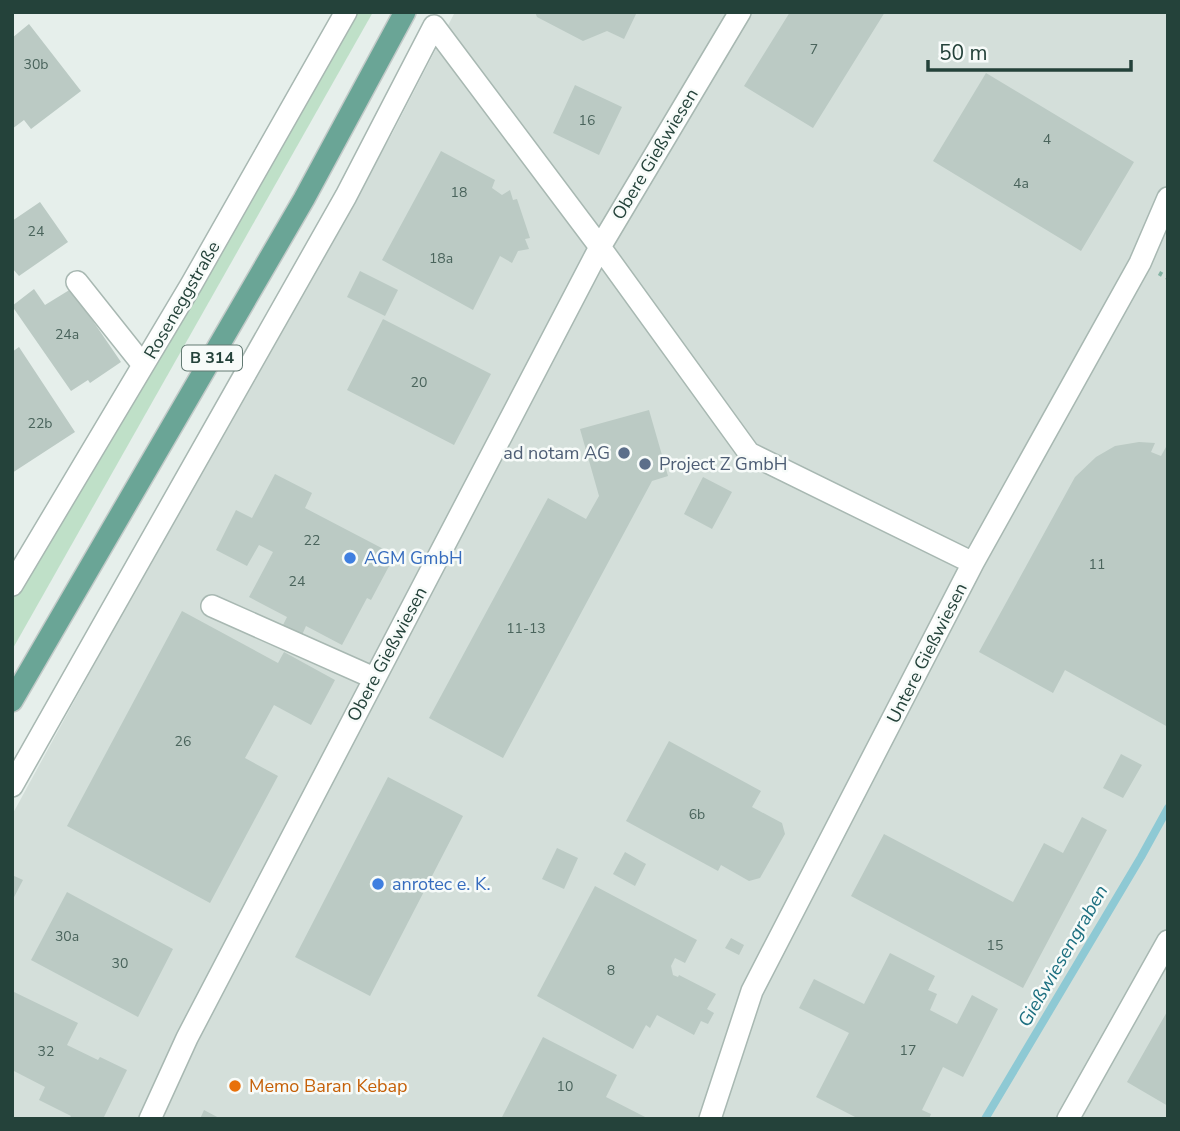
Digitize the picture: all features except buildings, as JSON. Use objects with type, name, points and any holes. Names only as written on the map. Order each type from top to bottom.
[{"type":"main road","name":"B 314","points":[[12,701],[304,199],[405,12]]},
{"type":"street","name":"Roseneggstraße","points":[[12,585],[143,365],[346,12]]},
{"type":"street","name":"Obere Gießwiesen","points":[[150,1119],[187,1038],[600,247],[740,12]]},
{"type":"street","points":[[12,786],[346,196],[434,26],[600,247],[749,453],[973,563]]},
{"type":"street","name":"Untere Gießwiesen","points":[[710,1119],[752,991],[973,563],[1140,263],[1168,198]]},
{"type":"street","points":[[78,282],[143,365]]},
{"type":"street","points":[[212,606],[374,678]]},
{"type":"street","points":[[1068,1119],[1168,941]]},
{"type":"shaded area","points":[[455,12],[1168,12],[1168,1119],[12,1119],[12,815],[246,387],[392,134]]},
{"type":"green space","points":[[346,12],[373,12],[12,650],[12,585]]},
{"type":"waterway","name":"Gießwiesengraben","points":[[985,1119],[1168,808]]},
{"type":"place","name":"ad notam AG","points":[[624,453]]},
{"type":"place","name":"Project Z GmbH","points":[[645,464]]},
{"type":"place","name":"AGM GmbH","points":[[350,558]]},
{"type":"place","name":"anrotec e. K.","points":[[378,884]]},
{"type":"place","name":"Memo Baran Kebap","points":[[235,1086]]}]
